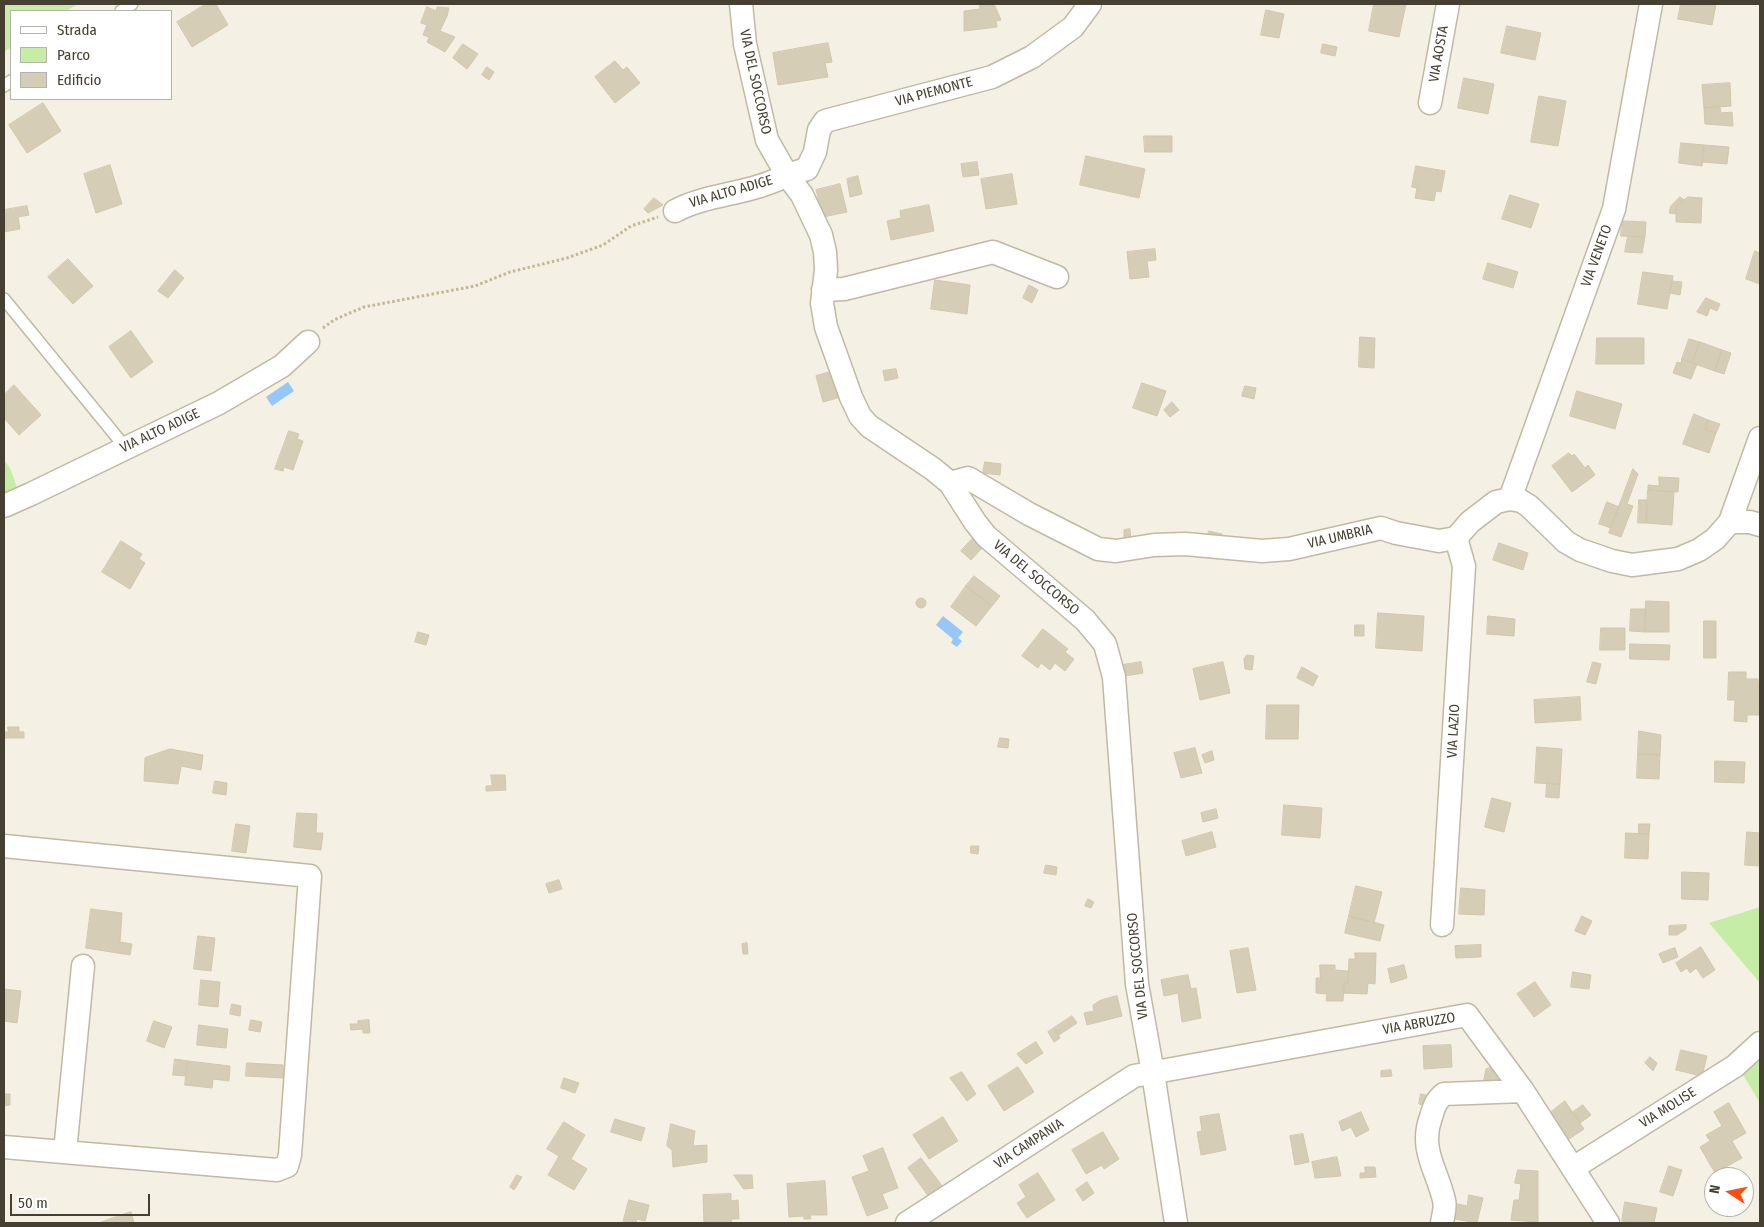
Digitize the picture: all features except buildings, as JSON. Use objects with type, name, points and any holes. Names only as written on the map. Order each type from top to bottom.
[{"type":"street","name":"VIA DEL SOCCORSO","points":[[742,4],[745,44],[767,140],[787,175],[802,195],[821,235],[825,252],[826,270],[822,303],[826,327],[851,397],[860,416],[869,426],[933,469],[950,483],[986,536],[1086,620],[1105,644],[1114,677],[1137,984],[1176,1223]]},
{"type":"street","name":"VIA PIEMONTE","points":[[787,175],[807,169],[815,152],[819,130],[825,121],[992,77],[1032,57],[1073,26],[1090,4]]},
{"type":"street","name":"VIA AOSTA","points":[[1430,103],[1448,4]]},
{"type":"street","name":"VIA VENETO","points":[[1510,499],[1614,209],[1651,4]]},
{"type":"street","name":"VIA ALTO ADIGE","points":[[675,211],[688,204],[762,186],[787,175]]},
{"type":"street","points":[[823,290],[844,289],[993,252],[1057,277]]},
{"type":"street","name":"VIA ALTO ADIGE","points":[[4,506],[219,403],[282,366],[308,342]]},
{"type":"street","points":[[1456,538],[1470,522],[1496,502],[1510,499],[1521,501],[1529,506],[1566,542],[1580,550],[1612,561],[1632,564],[1678,559],[1699,550],[1715,539],[1730,522],[1760,438]]},
{"type":"street","name":"VIA UMBRIA","points":[[950,483],[968,478],[1029,514],[1098,549],[1116,551],[1154,545],[1185,544],[1262,551],[1289,549],[1381,528],[1396,533],[1439,541],[1456,538]]},
{"type":"street","points":[[1730,522],[1750,522],[1760,525]]},
{"type":"street","name":"VIA LAZIO","points":[[1442,925],[1464,566],[1456,538]]},
{"type":"street","points":[[4,846],[310,876],[290,1155],[287,1166],[277,1170],[4,1147]]},
{"type":"street","points":[[66,1152],[83,966]]},
{"type":"street","name":"VIA ABRUZZO","points":[[1153,1073],[1467,1015],[1524,1091],[1608,1223]]},
{"type":"street","name":"VIA MOLISE","points":[[1573,1168],[1735,1066],[1760,1043]]},
{"type":"street","name":"VIA CAMPANIA","points":[[907,1223],[1134,1076],[1153,1073]]},
{"type":"street","points":[[1442,1223],[1445,1202],[1434,1172],[1426,1138],[1436,1100],[1444,1094],[1524,1091]]},
{"type":"lane","points":[[4,300],[125,447]]},
{"type":"path","points":[[308,342],[314,334],[334,320],[364,307],[475,286],[510,272],[567,258],[603,246],[631,226],[675,211]]},
{"type":"green space","points":[[4,4],[78,4],[68,10],[10,10],[10,48],[4,52]]},
{"type":"green space","points":[[4,460],[10,468],[20,496],[4,502]]},
{"type":"green space","points":[[1760,907],[1760,983],[1709,923]]},
{"type":"green space","points":[[1760,1060],[1760,1103],[1742,1073]]},
{"type":"water","points":[[288,382],[294,391],[272,406],[266,397]]},
{"type":"water","points":[[943,616],[963,632],[958,638],[962,641],[957,647],[951,643],[953,639],[936,625]]}]
